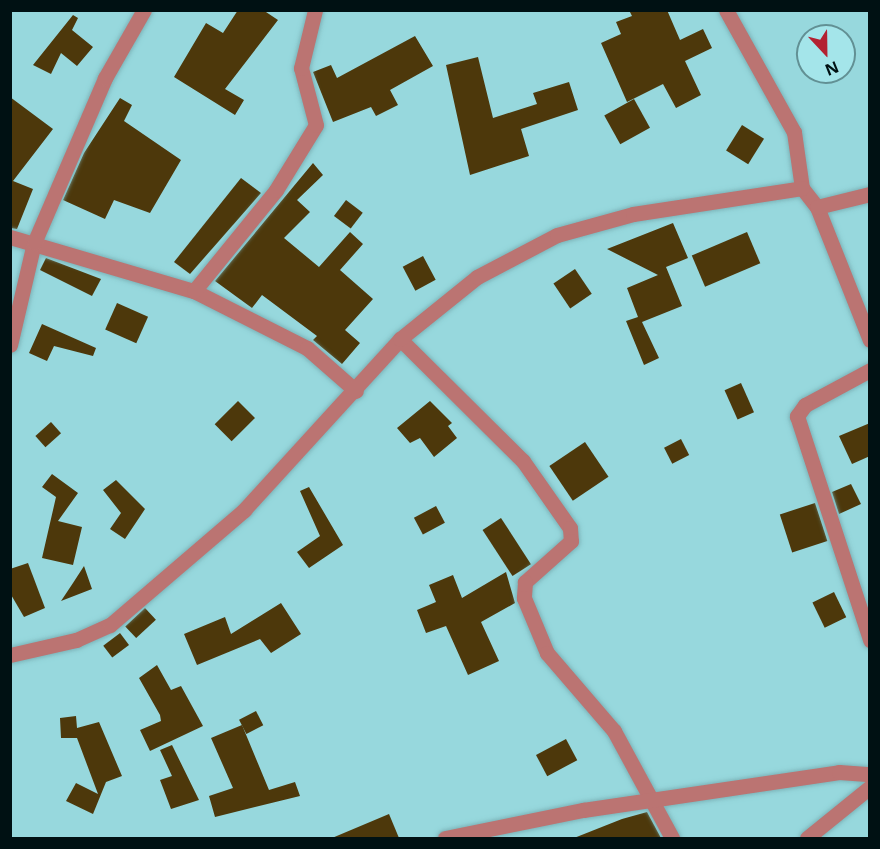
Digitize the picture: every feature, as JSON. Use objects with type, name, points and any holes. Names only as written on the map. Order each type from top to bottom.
[{"type":"street","points":[[10,345],[34,243],[105,78],[144,10]]},
{"type":"street","points":[[194,291],[276,190],[316,125],[301,68],[302,45],[316,26],[315,10]]},
{"type":"street","points":[[726,10],[794,132],[802,188],[817,207],[870,340]]},
{"type":"street","points":[[10,655],[76,640],[110,625],[244,510],[356,392],[400,339],[477,278],[557,235],[633,214],[802,188]]},
{"type":"street","points":[[817,207],[870,194]]},
{"type":"street","points":[[10,237],[194,291],[307,348],[356,392]]},
{"type":"street","points":[[400,339],[523,461],[570,528],[572,541],[525,582],[524,598],[547,653],[614,731],[672,838]]},
{"type":"street","points":[[870,370],[805,405],[797,416],[870,640]]},
{"type":"street","points":[[445,838],[497,824],[652,800],[839,772],[870,774]]},
{"type":"street","points":[[807,838],[870,787]]},
{"type":"building","points":[[238,10],[263,10],[278,20],[225,89],[244,100],[235,115],[174,77],[206,23],[223,33]]},
{"type":"building","points":[[629,10],[667,10],[680,40],[703,29],[712,48],[685,61],[701,95],[676,108],[663,84],[627,102],[601,43],[621,34],[616,22],[632,16]]},
{"type":"building","points":[[73,15],[78,18],[72,30],[93,47],[77,66],[61,53],[51,74],[33,65]]},
{"type":"building","points":[[415,36],[433,66],[390,90],[398,105],[376,116],[371,107],[333,122],[313,72],[331,65],[337,78]]},
{"type":"building","points":[[478,57],[493,118],[537,104],[533,93],[569,82],[578,110],[521,129],[529,156],[470,175],[446,65]]},
{"type":"building","points":[[10,97],[53,129],[13,181],[33,189],[17,229],[10,228]]},
{"type":"building","points":[[120,98],[132,105],[124,121],[181,160],[150,213],[114,200],[105,219],[63,200],[84,153]]},
{"type":"building","points":[[634,99],[650,128],[620,144],[604,115]]},
{"type":"building","points":[[742,125],[764,139],[748,164],[726,150]]},
{"type":"building","points":[[313,163],[323,175],[297,200],[310,212],[284,238],[319,267],[350,232],[363,244],[340,270],[373,299],[345,330],[360,343],[342,364],[313,340],[317,336],[262,295],[252,308],[215,281]]},
{"type":"building","points":[[241,178],[261,193],[190,274],[174,262]]},
{"type":"building","points":[[346,200],[363,213],[351,229],[334,216]]},
{"type":"building","points":[[673,223],[688,258],[666,267],[682,306],[642,322],[659,358],[644,365],[626,321],[638,317],[627,288],[658,275],[607,249]]},
{"type":"building","points":[[747,232],[760,263],[705,287],[692,255]]},
{"type":"building","points":[[423,256],[436,280],[415,291],[403,267]]},
{"type":"building","points":[[46,258],[101,279],[92,296],[40,270]]},
{"type":"building","points":[[575,269],[592,294],[570,308],[553,284]]},
{"type":"building","points":[[117,303],[148,317],[136,343],[105,329]]},
{"type":"building","points":[[42,324],[96,348],[93,356],[54,346],[47,361],[29,353]]},
{"type":"building","points":[[741,383],[754,412],[738,420],[725,390]]},
{"type":"building","points":[[238,401],[255,418],[232,441],[215,424]]},
{"type":"building","points":[[430,401],[452,423],[448,426],[457,438],[434,457],[420,438],[410,443],[397,428]]},
{"type":"building","points":[[51,422],[61,433],[45,447],[35,436]]},
{"type":"building","points":[[870,423],[870,456],[852,464],[839,436]]},
{"type":"building","points":[[681,439],[689,455],[672,464],[664,448]]},
{"type":"building","points":[[585,442],[608,477],[573,501],[549,466]]},
{"type":"building","points":[[52,474],[78,493],[58,521],[82,527],[73,565],[42,558],[56,497],[42,487]]},
{"type":"building","points":[[116,480],[145,509],[125,539],[110,529],[121,513],[103,490]]},
{"type":"building","points":[[851,484],[861,504],[839,514],[832,492]]},
{"type":"building","points":[[309,487],[343,545],[309,568],[297,552],[320,536],[300,491]]},
{"type":"building","points":[[815,503],[827,541],[792,552],[780,514]]},
{"type":"building","points":[[436,506],[445,523],[423,535],[414,518]]},
{"type":"building","points":[[501,518],[531,564],[513,576],[483,530]]},
{"type":"building","points":[[28,563],[45,608],[24,617],[10,593],[10,569]]},
{"type":"building","points":[[84,566],[92,589],[61,601],[73,583]]},
{"type":"building","points":[[506,572],[515,603],[481,622],[499,661],[468,675],[446,626],[426,633],[417,610],[436,602],[429,585],[453,575],[462,598]]},
{"type":"building","points":[[834,592],[846,617],[825,628],[812,603]]},
{"type":"building","points":[[281,603],[301,634],[271,653],[260,639],[197,665],[184,634],[225,617],[231,634]]},
{"type":"building","points":[[145,608],[156,620],[136,638],[125,626]]},
{"type":"building","points":[[120,633],[129,645],[112,658],[103,646]]},
{"type":"building","points":[[157,665],[171,690],[181,686],[203,726],[150,751],[140,730],[161,721],[160,715],[139,678]]},
{"type":"building","points":[[256,711],[263,725],[246,734],[239,720]]},
{"type":"building","points":[[76,716],[77,728],[99,722],[122,776],[106,782],[93,814],[66,801],[76,783],[98,794],[77,738],[61,738],[60,718]]},
{"type":"building","points":[[242,725],[269,790],[295,782],[300,796],[215,817],[209,796],[233,788],[211,738]]},
{"type":"building","points":[[566,739],[577,760],[547,776],[536,755]]},
{"type":"building","points":[[172,745],[199,800],[171,809],[160,780],[172,776],[160,750]]},
{"type":"building","points":[[647,812],[661,838],[574,838],[622,819]]},
{"type":"building","points":[[389,814],[399,838],[332,838]]}]
